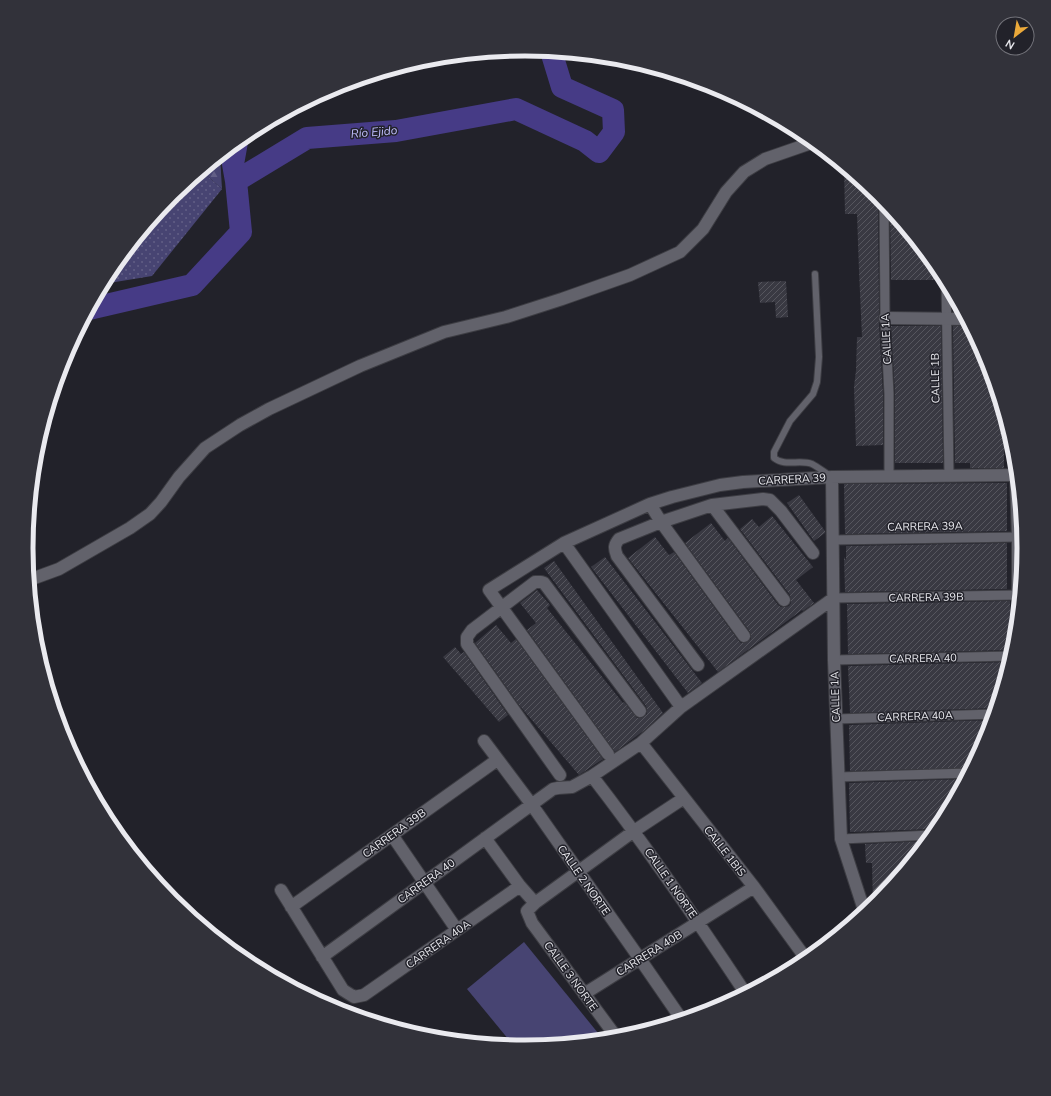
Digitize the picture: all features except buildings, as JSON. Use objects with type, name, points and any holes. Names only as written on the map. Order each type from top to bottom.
[{"type":"street","points":[[34,578],[58,569],[130,528],[150,514],[161,502],[179,477],[205,448],[240,425],[269,409],[360,366],[444,332],[506,317],[568,297],[630,275],[680,252],[703,229],[726,192],[744,172],[765,159],[807,144]]},
{"type":"street","name":"CALLE 1A","points":[[884,211],[885,318],[889,394],[889,477]]},
{"type":"street","name":"CALLE 1B","points":[[946,292],[949,475]]},
{"type":"street","points":[[885,318],[961,319]]},
{"type":"street","name":"CARRERA 39","points":[[502,607],[489,590],[564,543],[650,504],[678,495],[720,485],[743,482],[832,477],[1013,475]]},
{"type":"street","name":"CALLE 1A","points":[[832,477],[834,660],[841,839],[862,907]]},
{"type":"street","points":[[698,665],[617,556],[615,543],[619,539],[660,522],[712,505],[757,499],[770,500],[781,511],[813,553]]},
{"type":"street","points":[[650,504],[660,522],[744,636]]},
{"type":"street","points":[[712,505],[784,600]]},
{"type":"street","name":"CARRERA 39A","points":[[833,540],[1018,537]]},
{"type":"street","points":[[564,543],[681,707]]},
{"type":"street","points":[[560,775],[467,644],[467,636],[472,630],[535,582],[544,583],[640,711]]},
{"type":"street","name":"CARRERA 39B","points":[[834,598],[1016,595]]},
{"type":"street","points":[[592,776],[641,743],[681,707],[834,598]]},
{"type":"street","points":[[502,607],[608,754]]},
{"type":"street","name":"CARRERA 40","points":[[834,660],[1006,656]]},
{"type":"street","name":"CARRERA 40A","points":[[836,719],[989,714]]},
{"type":"street","name":"CALLE 2 NORTE","points":[[484,741],[532,805],[679,1016]]},
{"type":"street","name":"CALLE 1BIS","points":[[641,743],[754,887],[803,954]]},
{"type":"street","name":"CARRERA 39B","points":[[291,907],[497,760]]},
{"type":"street","points":[[838,777],[963,773]]},
{"type":"street","name":"CARRERA 40","points":[[322,957],[553,789],[572,787],[592,776]]},
{"type":"street","name":"CALLE 1 NORTE","points":[[592,776],[634,831],[743,990]]},
{"type":"street","points":[[531,907],[634,831],[684,798]]},
{"type":"street","points":[[392,835],[457,930]]},
{"type":"street","points":[[841,839],[925,835]]},
{"type":"street","name":"CALLE 3 NORTE","points":[[485,838],[520,886],[531,907],[532,923],[613,1032]]},
{"type":"street","name":"CARRERA 40A","points":[[322,957],[343,990],[354,997],[364,995],[520,886]]},
{"type":"street","name":"CARRERA 40B","points":[[584,994],[754,887]]},
{"type":"street","points":[[280,890],[322,957]]},
{"type":"lane","points":[[815,274],[819,357],[817,382],[813,394],[790,421],[774,452],[774,458],[779,462],[812,464],[832,477]]},
{"type":"green space","points":[[220,162],[222,189],[206,174]]},
{"type":"green space","points":[[206,174],[222,189],[152,276],[111,283],[155,223],[177,200]]},
{"type":"green space","points":[[524,942],[598,1033],[590,1036],[558,1039],[509,1039],[467,989]]},
{"type":"waterway","name":"Río Ejido","points":[[236,181],[307,138],[396,131],[516,109],[585,141],[599,152],[614,132],[613,110],[562,87],[553,57]]},
{"type":"waterway","name":"Río Ejido","points":[[96,307],[192,285],[241,232],[233,164],[235,150]]}]
